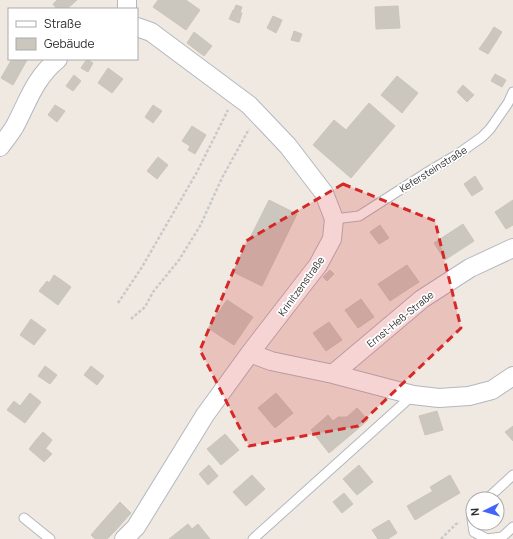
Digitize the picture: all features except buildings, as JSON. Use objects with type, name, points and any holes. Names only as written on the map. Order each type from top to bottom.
[{"type":"street","name":"Krinitzenstraße","points":[[124,539],[136,527],[205,415],[250,353],[318,265],[332,239],[334,219],[324,193],[288,146],[258,113],[151,32],[138,27]]},
{"type":"street","points":[[0,147],[15,125],[31,91],[48,67],[57,60]]},
{"type":"street","name":"Ernst-Heß-Straße","points":[[333,374],[422,299],[470,268],[513,248]]},
{"type":"street","points":[[250,353],[271,361],[333,374],[413,395],[439,398],[469,396],[492,390],[513,376]]},
{"type":"lane","name":"Kefersteinstraße","points":[[334,219],[359,216],[464,150],[490,129],[508,103],[513,92]]},
{"type":"lane","points":[[253,539],[413,395]]},
{"type":"lane","points":[[496,491],[513,475]]},
{"type":"lane","points":[[24,518],[50,539]]},
{"type":"lane","points":[[474,531],[487,539],[502,537],[513,528]]},
{"type":"path","points":[[118,303],[142,267],[198,172],[235,95]]},
{"type":"path","points":[[132,319],[145,307],[153,292],[179,260],[200,226],[222,178],[258,113]]},
{"type":"path","points":[[441,539],[456,524],[465,521]]},
{"type":"highlighted area","points":[[343,184],[435,221],[461,328],[358,426],[249,446],[200,350],[246,241]]}]
